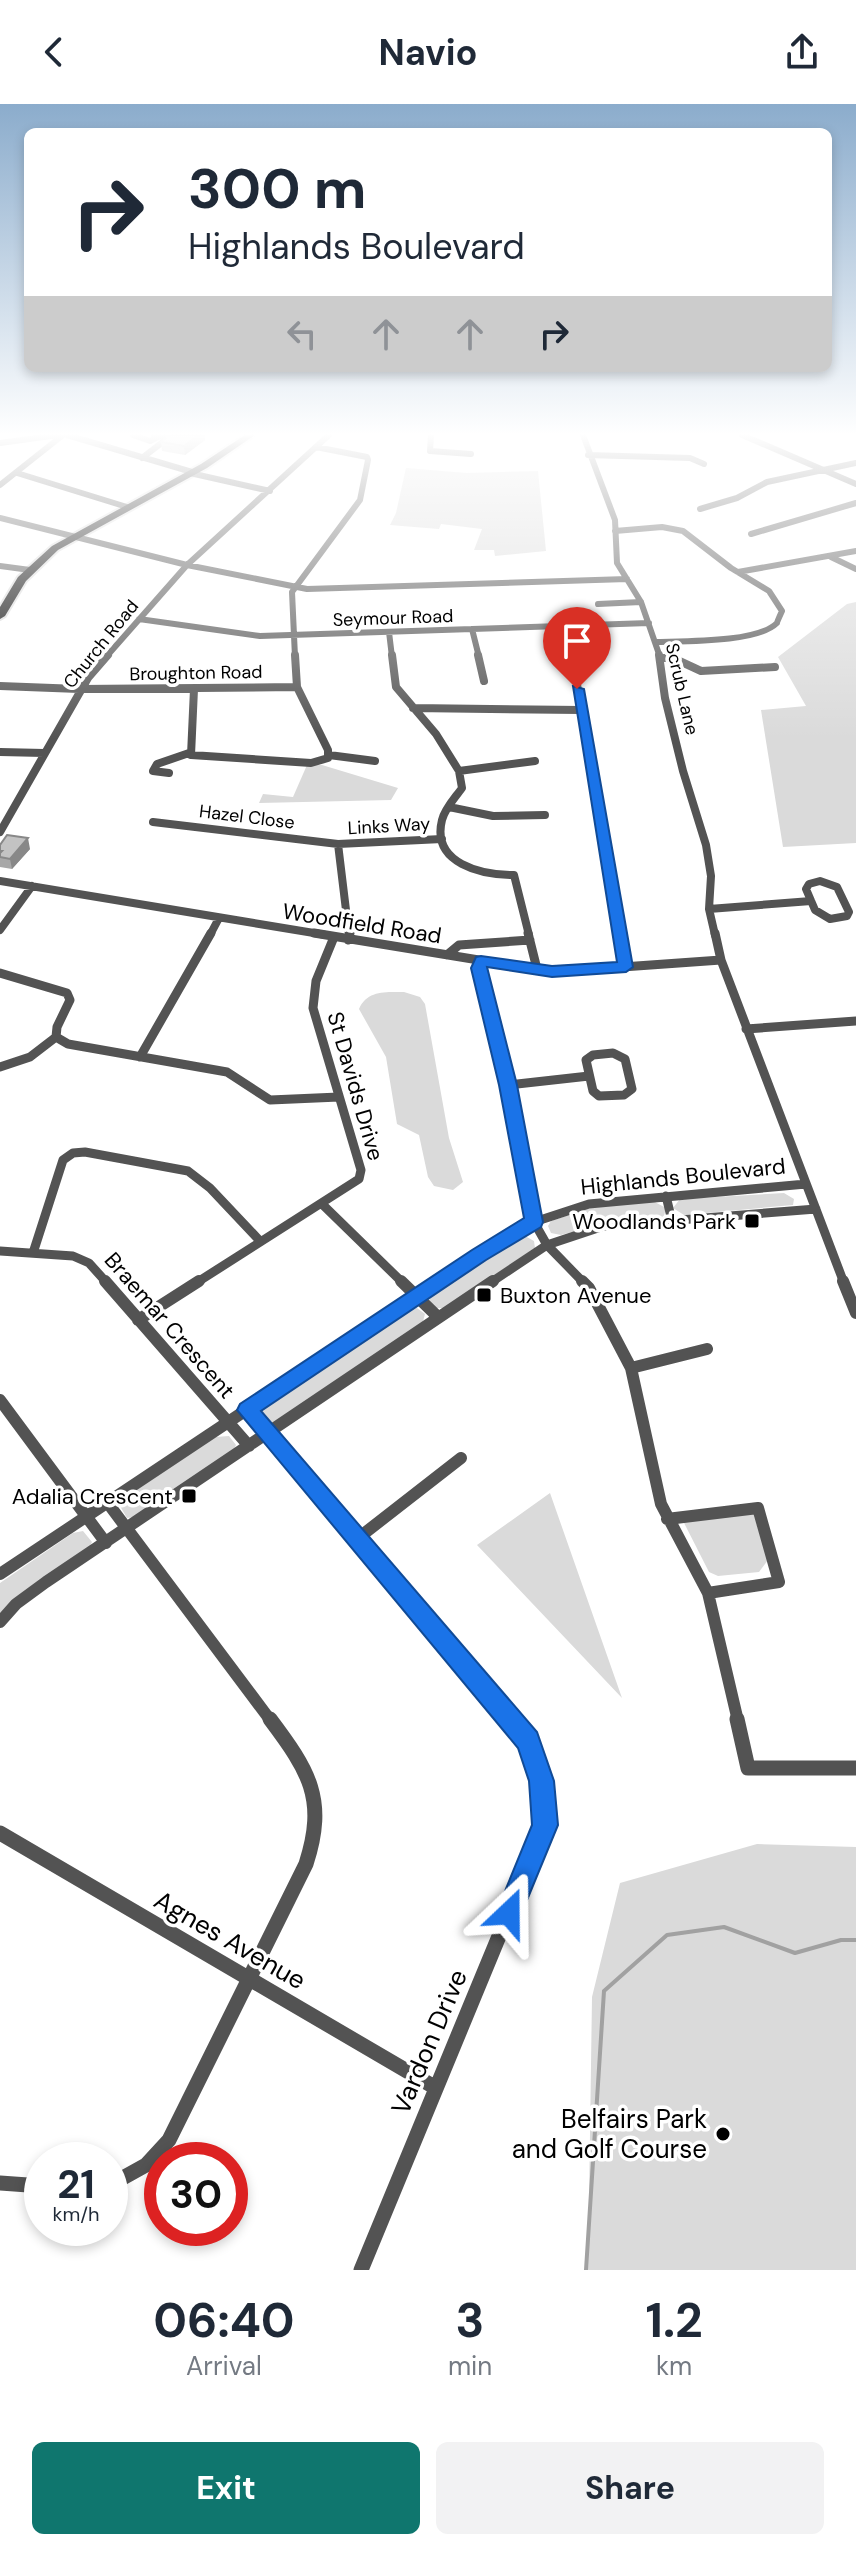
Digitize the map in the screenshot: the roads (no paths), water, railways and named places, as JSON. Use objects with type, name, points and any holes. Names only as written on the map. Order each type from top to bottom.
[{"type":"main road","points":[[0,616],[30,570],[75,536]]},
{"type":"street","points":[[75,536],[187,565],[318,589],[627,579]]},
{"type":"street","name":"Church Road","points":[[0,832],[79,689],[187,565],[219,536]]},
{"type":"street","points":[[329,755],[297,687],[294,587],[333,536]]},
{"type":"street","name":"Scrub Lane","points":[[615,536],[617,563],[641,602],[660,658],[665,698],[706,845],[711,876],[709,909],[721,960]]},
{"type":"street","points":[[655,642],[744,636],[764,630],[776,621],[780,610],[776,599],[689,536]]},
{"type":"street","points":[[738,572],[856,551]]},
{"type":"street","points":[[831,557],[856,569]]},
{"type":"street","points":[[0,566],[30,570]]},
{"type":"street","points":[[598,604],[614,606],[641,602]]},
{"type":"street","name":"Seymour Road","points":[[139,619],[248,636],[649,623]]},
{"type":"street","points":[[472,629],[484,681]]},
{"type":"street","points":[[389,632],[396,687],[436,734],[459,771],[462,788],[441,824],[442,839],[448,854],[465,867],[488,874],[514,875],[537,969]]},
{"type":"street","points":[[660,658],[673,658],[701,671],[775,667]]},
{"type":"street","points":[[574,667],[626,967]]},
{"type":"street","name":"Broughton Road","points":[[0,686],[79,689],[297,687]]},
{"type":"street","points":[[189,753],[194,689]]},
{"type":"street","points":[[413,708],[581,710]]},
{"type":"street","points":[[0,752],[44,753]]},
{"type":"street","points":[[169,773],[153,771],[157,764],[189,753],[311,763],[324,761],[329,755]]},
{"type":"street","points":[[329,755],[375,761]]},
{"type":"street","points":[[459,771],[535,761]]},
{"type":"street","points":[[449,807],[493,816],[545,815]]},
{"type":"street","name":"Hazel Close","points":[[153,822],[338,844]]},
{"type":"street","name":"Links Way","points":[[338,844],[442,839]]},
{"type":"street","points":[[338,844],[350,931],[348,940]]},
{"type":"street","name":"Woodfield Road","points":[[0,881],[537,969],[564,971],[721,960]]},
{"type":"street","points":[[828,882],[837,887],[849,912],[841,919],[830,919],[819,914],[811,901],[806,889],[809,884],[828,882]]},
{"type":"street","points":[[0,930],[32,886]]},
{"type":"street","points":[[709,909],[811,901]]},
{"type":"street","points":[[140,1057],[219,918]]},
{"type":"street","name":"St Davids Drive","points":[[138,1320],[322,1204],[361,1175],[312,997],[334,937]]},
{"type":"street","points":[[447,955],[459,945],[530,940]]},
{"type":"street","points":[[721,960],[856,1313]]},
{"type":"street","points":[[481,961],[479,968],[508,1085],[534,1222],[547,1245],[589,1288],[631,1368],[661,1504],[708,1593],[748,1768],[856,1768]]},
{"type":"street","points":[[0,973],[61,989],[70,1000],[57,1027],[56,1037],[30,1057],[0,1067]]},
{"type":"street","points":[[746,1029],[856,1021]]},
{"type":"street","points":[[56,1037],[68,1044],[227,1072],[270,1100],[339,1097]]},
{"type":"street","points":[[617,1054],[625,1059],[632,1089],[624,1095],[599,1096],[593,1091],[589,1076],[588,1057],[617,1054]]},
{"type":"street","points":[[508,1085],[589,1076]]},
{"type":"street","points":[[33,1253],[63,1160],[81,1152],[188,1171],[210,1188],[260,1241]]},
{"type":"street","name":"Highlands Boulevard","points":[[0,1574],[534,1222],[589,1204],[806,1184]]},
{"type":"street","points":[[666,1196],[672,1221]]},
{"type":"street","points":[[322,1204],[438,1317]]},
{"type":"street","name":"Highlands Boulevard","points":[[0,1622],[16,1604],[547,1245],[604,1226],[816,1209]]},
{"type":"street","name":"Braemar Crescent","points":[[0,1251],[73,1256],[89,1263],[249,1446]]},
{"type":"street","points":[[631,1368],[707,1349]]},
{"type":"street","points":[[0,1400],[106,1543]]},
{"type":"street","name":"Vardon Drive","points":[[247,1410],[528,1741],[542,1781],[545,1825],[361,2270]]},
{"type":"street","points":[[357,1539],[461,1458]]},
{"type":"street","points":[[107,1502],[300,1759],[314,1786],[317,1820],[308,1861],[169,2140],[146,2165],[128,2175]]},
{"type":"street","points":[[667,1519],[758,1508],[779,1582],[708,1593]]},
{"type":"street","name":"Agnes Avenue","points":[[0,1833],[436,2088]]},
{"type":"street","points":[[0,2183],[24,2185]]},
{"type":"waterway","points":[[586,2270],[604,1991],[667,1935],[724,1927],[795,1953],[841,1940],[856,1940]]},
{"type":"place","name":"Woodlands Park","points":[[752,1221]]},
{"type":"place","name":"Buxton Avenue","points":[[484,1295]]},
{"type":"place","name":"Adalia Crescent","points":[[189,1496]]},
{"type":"place","name":"Belfairs Park and Golf Course","points":[[723,2134]]}]
